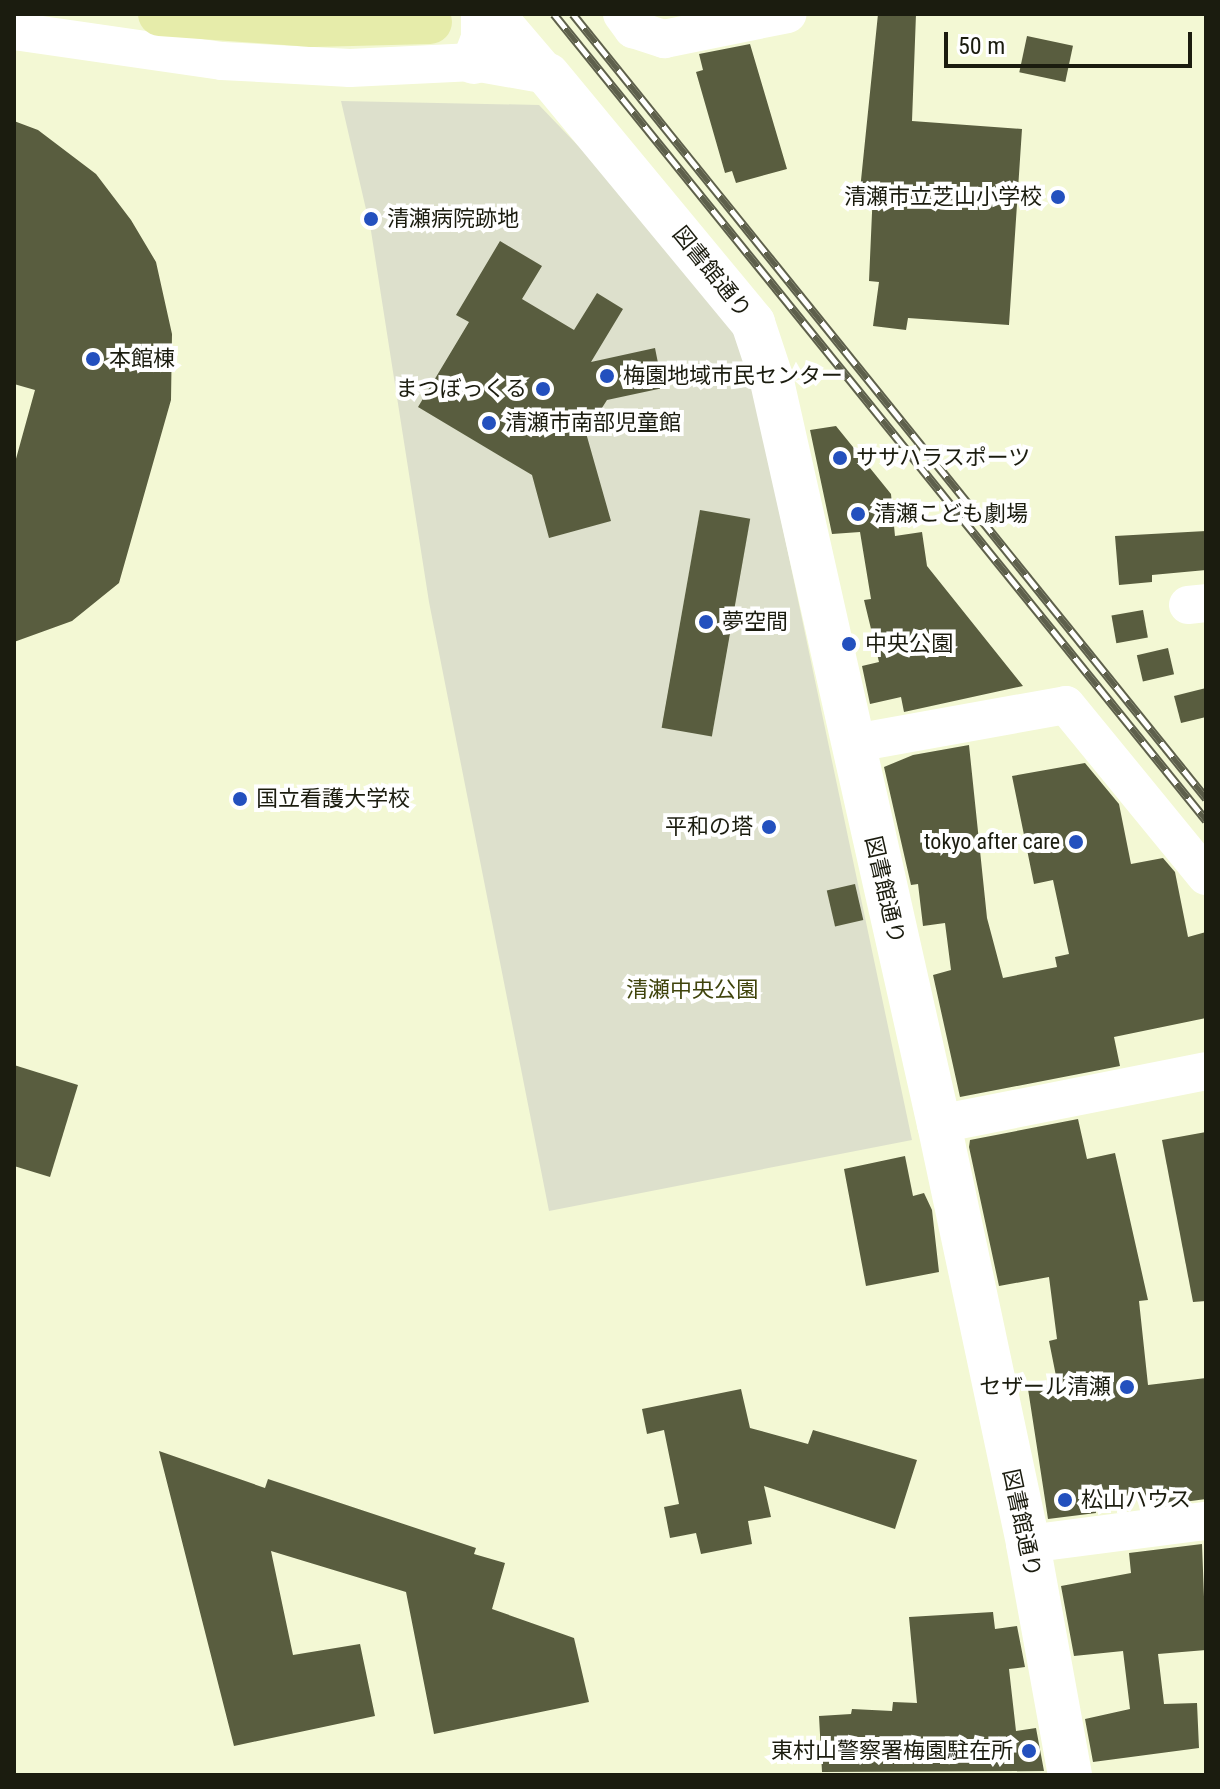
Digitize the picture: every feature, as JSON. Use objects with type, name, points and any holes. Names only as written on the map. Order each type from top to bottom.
[{"type":"main road","points":[[160,14],[313,25],[430,22]]},
{"type":"street","points":[[474,62],[483,38],[483,14]]},
{"type":"street","points":[[496,14],[548,75]]},
{"type":"street","points":[[622,14],[633,29],[664,39],[788,14]]},
{"type":"street","points":[[14,31],[222,61],[350,68],[474,62],[548,75]]},
{"type":"street","name":"図書館通り","points":[[548,75],[753,323],[771,377],[939,1124],[1028,1544],[1070,1775]]},
{"type":"street","points":[[855,743],[1066,705],[1206,876]]},
{"type":"street","points":[[939,1124],[1206,1071]]},
{"type":"street","points":[[1028,1544],[1206,1521]]},
{"type":"green space","name":"清瀬中央公園","points":[[341,101],[539,105],[630,200],[741,330],[912,1140],[549,1211],[429,602],[371,231]]},
{"type":"building","points":[[878,14],[916,14],[912,121],[1022,129],[1009,325],[908,318],[906,330],[873,326],[879,282],[869,281],[873,190],[860,190]]},
{"type":"building","points":[[1027,36],[1073,46],[1065,82],[1019,72]]},
{"type":"building","points":[[750,44],[787,169],[736,183],[732,171],[725,173],[696,72],[703,70],[699,54]]},
{"type":"building","name":"本館棟","points":[[14,121],[38,130],[96,174],[131,220],[156,262],[172,334],[171,400],[119,583],[72,621],[14,642],[14,466],[35,390],[14,384]]},
{"type":"building","name":"まつぼっくる","points":[[500,241],[542,266],[522,299],[574,330],[597,293],[623,309],[591,362],[655,348],[663,388],[607,400],[586,433],[611,521],[549,538],[532,475],[418,407],[469,322],[456,315]]},
{"type":"building","points":[[836,426],[891,494],[895,536],[922,532],[927,566],[1023,686],[904,712],[901,697],[870,704],[862,666],[879,662],[864,600],[871,599],[860,532],[832,534],[810,430]]},
{"type":"building","points":[[700,510],[750,519],[712,736],[662,728]]},
{"type":"building","points":[[1206,531],[1206,570],[1152,575],[1152,582],[1119,585],[1115,536]]},
{"type":"building","points":[[1143,610],[1148,638],[1116,643],[1111,616]]},
{"type":"building","points":[[1168,648],[1174,674],[1143,682],[1137,655]]},
{"type":"building","points":[[1206,688],[1206,717],[1181,723],[1174,696]]},
{"type":"building","points":[[969,745],[987,918],[1003,978],[1057,967],[1055,957],[1069,954],[1053,880],[1034,884],[1012,776],[1085,763],[1119,804],[1131,864],[1163,858],[1175,872],[1188,937],[1206,932],[1206,1018],[1114,1037],[1120,1066],[960,1097],[933,975],[951,970],[945,923],[923,926],[918,884],[911,885],[884,767],[913,755]]},
{"type":"building","points":[[855,884],[863,920],[835,927],[827,891]]},
{"type":"building","points":[[14,1065],[78,1085],[50,1177],[14,1166]]},
{"type":"building","points":[[1078,1119],[1087,1159],[1115,1153],[1148,1300],[1139,1301],[1148,1385],[1206,1378],[1206,1499],[1146,1507],[1144,1494],[1094,1499],[1096,1513],[1048,1519],[1028,1389],[1058,1386],[1049,1341],[1057,1339],[1049,1277],[999,1286],[969,1147],[970,1140]]},
{"type":"building","points":[[1206,1132],[1206,1301],[1193,1302],[1162,1140]]},
{"type":"building","points":[[905,1156],[913,1196],[924,1193],[932,1210],[939,1272],[866,1286],[844,1169]]},
{"type":"building","points":[[741,1389],[750,1428],[808,1444],[813,1430],[917,1460],[895,1529],[764,1486],[771,1517],[748,1521],[752,1544],[701,1554],[696,1533],[670,1538],[664,1507],[679,1504],[664,1430],[647,1434],[642,1409]]},
{"type":"building","points":[[159,1451],[265,1488],[268,1479],[476,1548],[474,1554],[505,1563],[492,1609],[574,1638],[589,1702],[434,1734],[406,1592],[271,1551],[293,1655],[360,1644],[375,1716],[234,1746]]},
{"type":"building","points":[[1202,1544],[1206,1650],[1158,1654],[1164,1704],[1197,1703],[1199,1748],[1093,1762],[1085,1719],[1130,1709],[1123,1651],[1074,1656],[1061,1586],[1131,1573],[1129,1553]]},
{"type":"building","points":[[993,1612],[995,1629],[1017,1626],[1025,1667],[1009,1669],[1016,1731],[1036,1728],[1044,1771],[822,1772],[819,1716],[851,1714],[852,1709],[892,1711],[893,1702],[917,1703],[909,1617]]},
{"type":"railway","points":[[554,14],[1206,820]]},
{"type":"railway","points":[[573,14],[1206,798]]},
{"type":"place","name":"清瀬市立芝山小学校","points":[[1058,197]]},
{"type":"place","name":"清瀬病院跡地","points":[[371,219]]},
{"type":"place","name":"本館棟","points":[[93,359]]},
{"type":"place","name":"梅園地域市民センター","points":[[607,376]]},
{"type":"place","name":"まつぼっくる","points":[[543,389]]},
{"type":"place","name":"清瀬市南部児童館","points":[[489,423]]},
{"type":"place","name":"ササハラスポーツ","points":[[840,458]]},
{"type":"place","name":"清瀬こども劇場","points":[[858,514]]},
{"type":"place","name":"夢空間","points":[[706,622]]},
{"type":"place","name":"中央公園","points":[[849,644]]},
{"type":"place","name":"国立看護大学校","points":[[240,799]]},
{"type":"place","name":"平和の塔","points":[[769,827]]},
{"type":"place","name":"tokyo after care","points":[[1076,842]]},
{"type":"place","name":"セザール清瀬","points":[[1127,1387]]},
{"type":"place","name":"松山ハウス","points":[[1065,1500]]},
{"type":"place","name":"東村山警察署梅園駐在所","points":[[1029,1751]]}]
